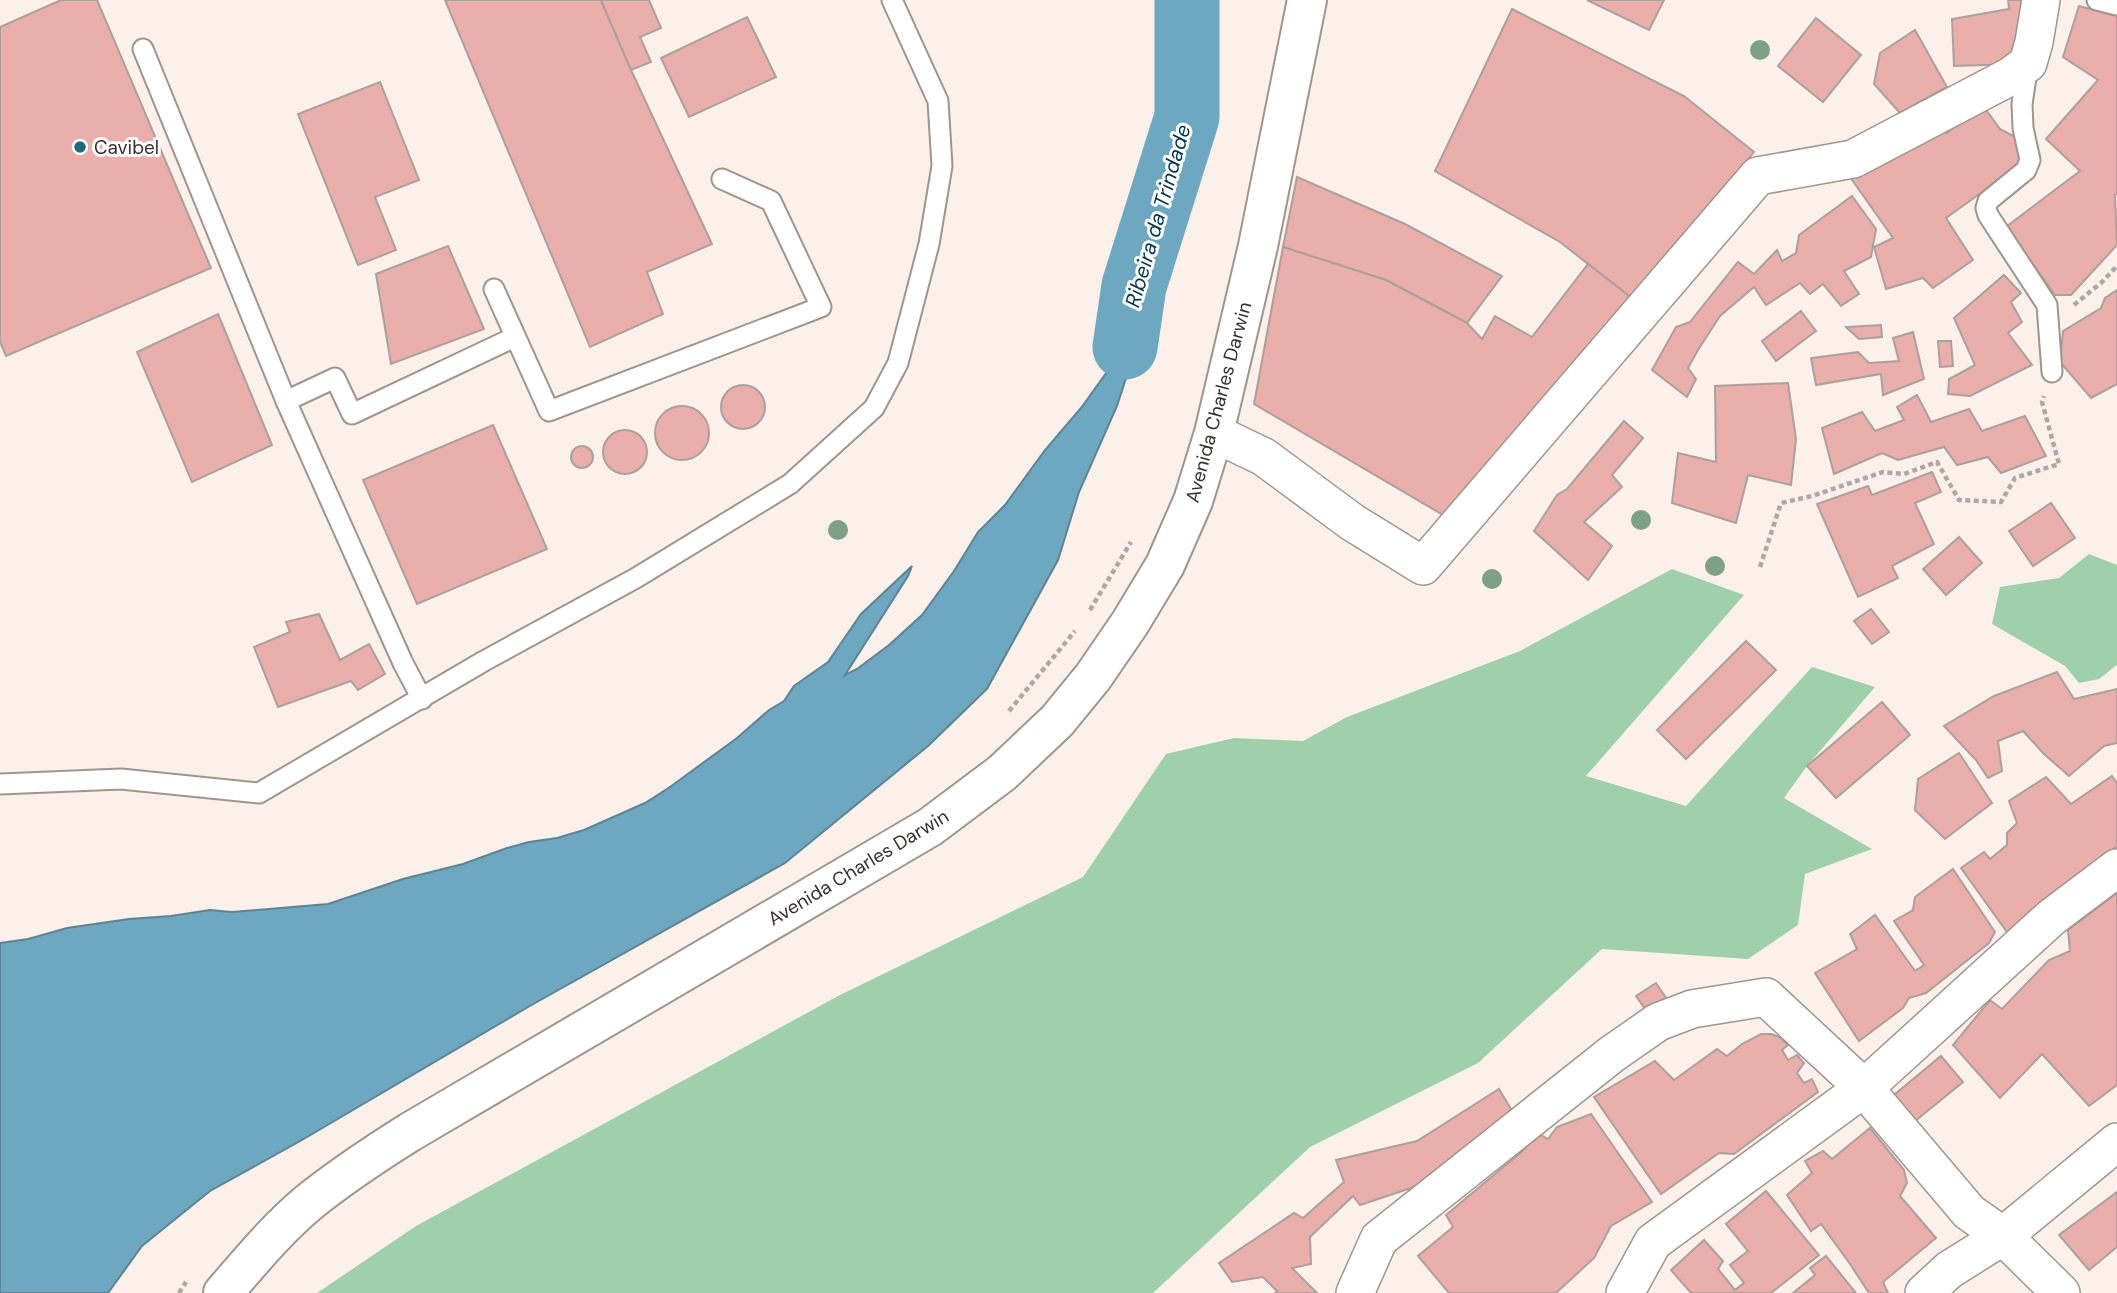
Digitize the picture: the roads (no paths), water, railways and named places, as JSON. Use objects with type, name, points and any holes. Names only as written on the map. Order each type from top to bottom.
[{"type":"main road","name":"Avenida Charles Darwin","points":[[208,1283],[272,1237],[308,1204],[360,1164],[410,1132],[930,827],[1002,774],[1057,721],[1093,677],[1130,623],[1165,565],[1194,501],[1214,433],[1258,246],[1307,0]]},
{"type":"street","points":[[1214,433],[1264,457],[1352,522],[1423,566],[1758,176],[1853,159],[2011,76],[2028,63],[2041,0]]},
{"type":"street","points":[[1625,1293],[1653,1242],[1864,1088],[2052,917],[2117,868]]},
{"type":"street","points":[[1355,1293],[1379,1239],[1612,1054],[1658,1022],[1692,1009],[1766,997],[1864,1088],[1969,1212],[2003,1236],[2061,1293]]},
{"type":"street","points":[[1924,1293],[1949,1270],[2003,1236],[2117,1142]]},
{"type":"lane","points":[[0,784],[121,779],[259,793],[484,661],[636,578],[790,484],[874,408],[898,363],[929,244],[942,166],[938,101],[892,0]]},
{"type":"lane","points":[[2097,0],[2117,5]]},
{"type":"lane","points":[[143,48],[286,401],[403,663],[422,699]]},
{"type":"lane","points":[[2028,63],[2022,104],[2029,165],[1988,201],[1986,208],[2046,305],[2052,372]]},
{"type":"lane","points":[[494,289],[549,411],[821,307],[771,201],[722,179]]},
{"type":"lane","points":[[286,401],[335,378],[352,414],[515,337]]},
{"type":"water","points":[[1125,347],[1130,354],[1129,369],[1117,406],[1079,492],[1058,560],[987,689],[928,746],[785,863],[528,1007],[210,1191],[142,1246],[108,1293],[0,1293],[0,943],[28,939],[67,928],[129,919],[210,910],[232,912],[328,904],[403,879],[463,864],[507,848],[584,830],[645,803],[737,738],[769,710],[784,701],[794,686],[828,662],[861,614],[912,566],[845,675],[889,645],[922,615],[978,532],[1005,505]]},
{"type":"waterway","name":"Ribeira da Trindade","points":[[1125,347],[1134,286],[1187,117],[1187,0]]},
{"type":"place","name":"Cavibel","points":[[80,147]]}]
